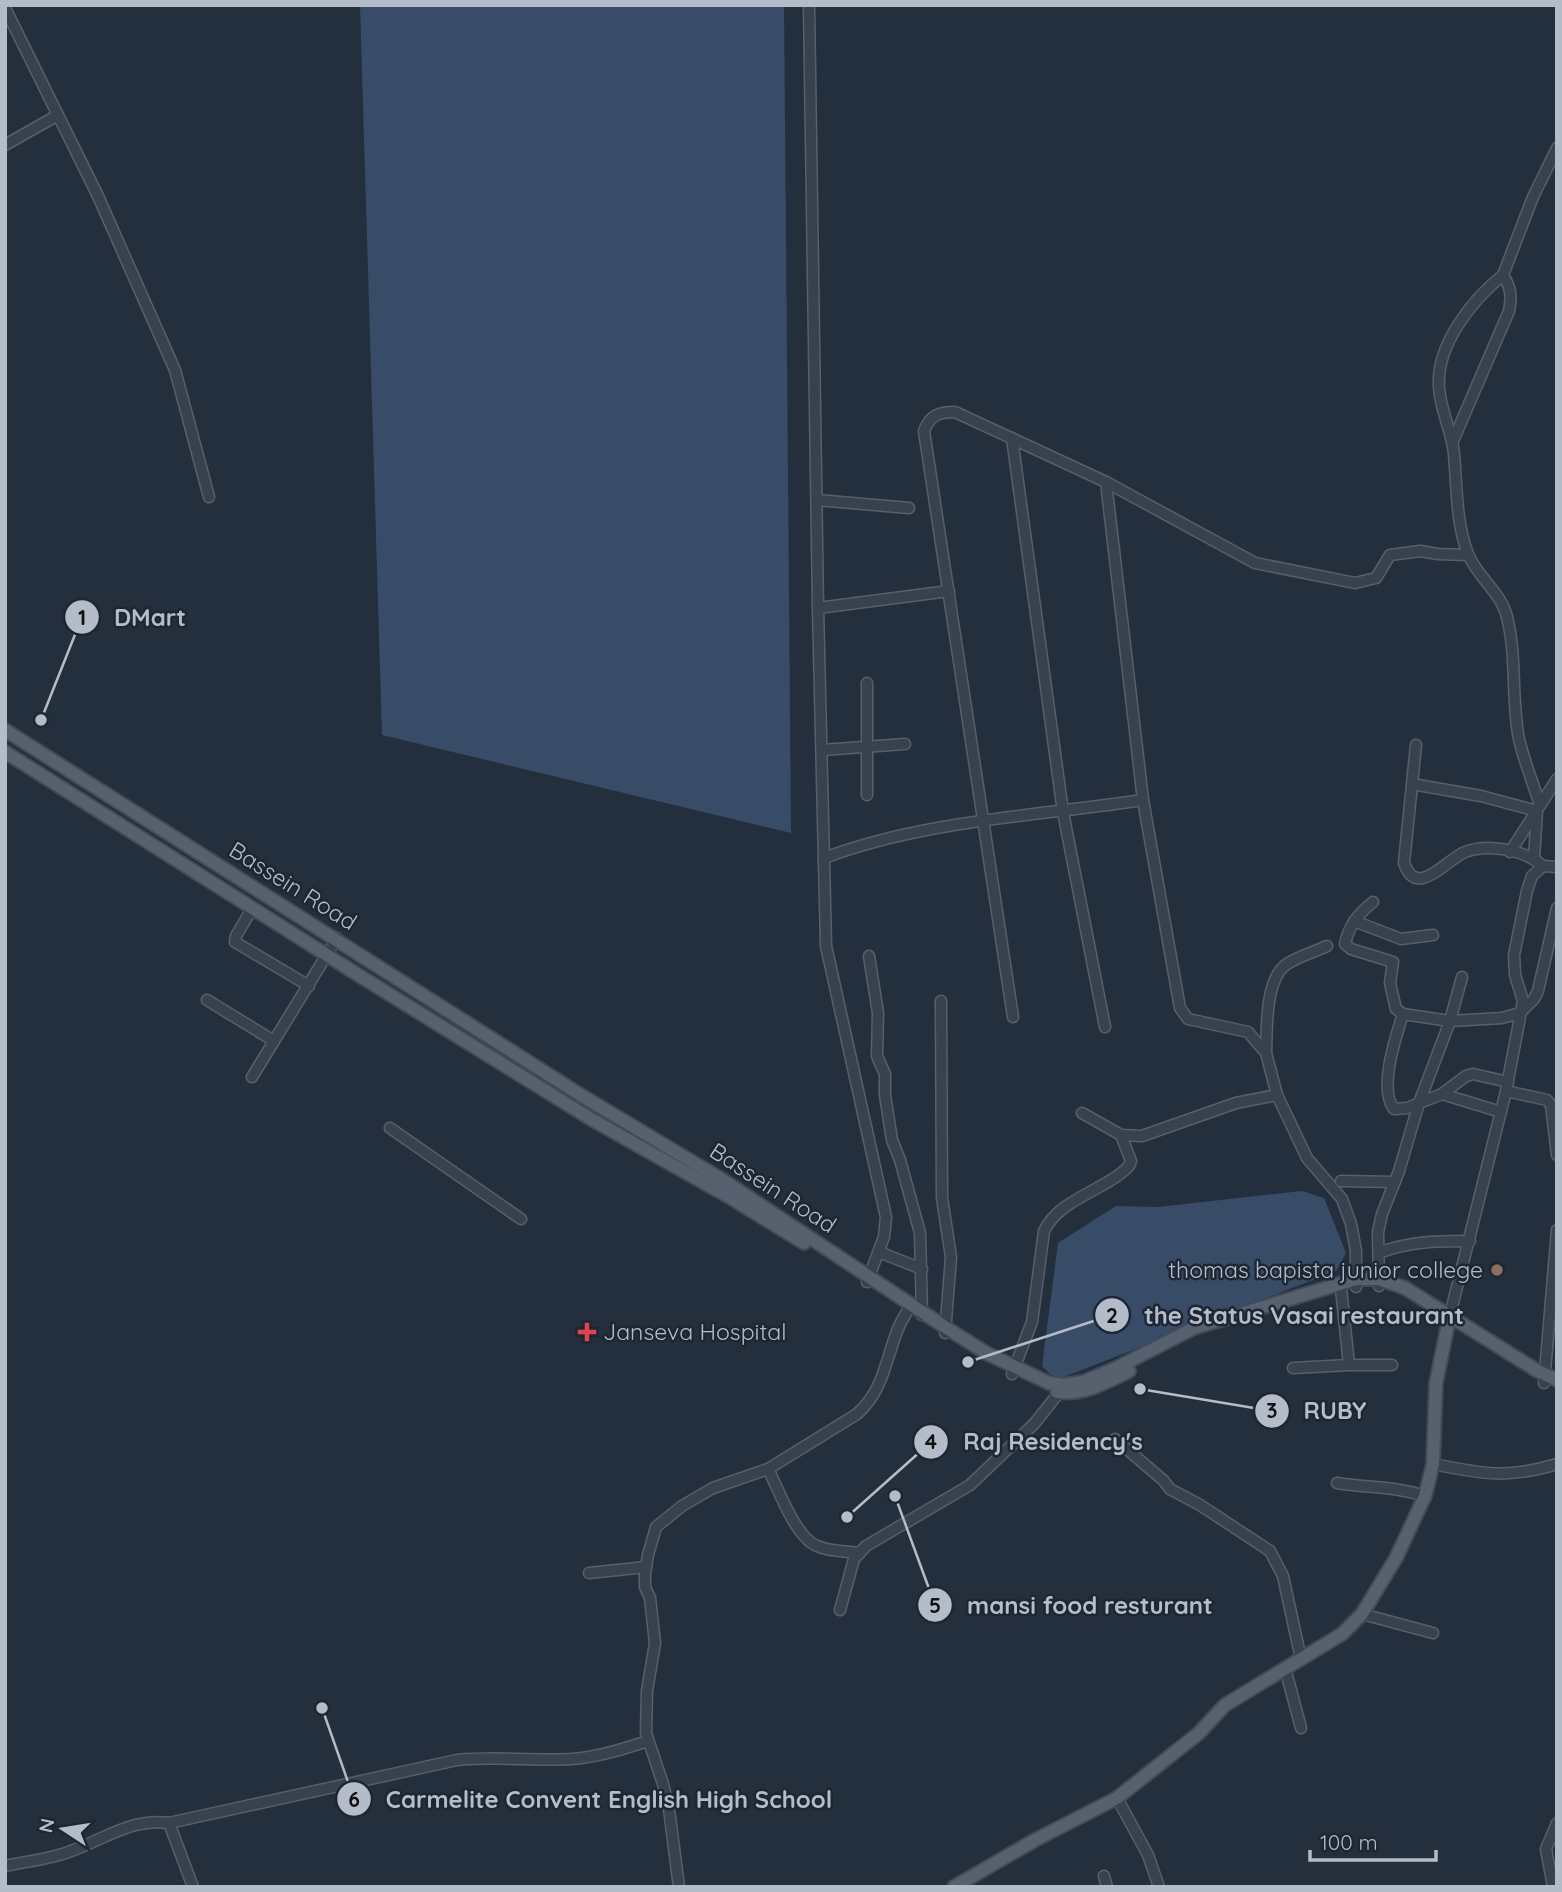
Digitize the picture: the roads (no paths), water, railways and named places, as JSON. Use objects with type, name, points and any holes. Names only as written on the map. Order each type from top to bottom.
[{"type":"main road","name":"Bassein Road","points":[[5,730],[337,938],[579,1094],[721,1179],[945,1330],[1048,1390],[1062,1389]]},
{"type":"main road","name":"Bassein Road","points":[[5,751],[590,1119],[868,1279]]},
{"type":"main road","points":[[473,1045],[481,1031]]},
{"type":"main road","points":[[1062,1389],[1079,1393],[1101,1385],[1191,1337],[1356,1283]]},
{"type":"main road","points":[[1062,1389],[1116,1368],[1194,1328],[1356,1283],[1379,1283],[1399,1293],[1548,1379],[1557,1389]]},
{"type":"main road","points":[[954,1887],[967,1883],[1035,1840],[1117,1798],[1199,1732],[1226,1704],[1342,1634],[1362,1614],[1396,1558],[1424,1496],[1433,1464],[1436,1383],[1449,1320]]},
{"type":"street","points":[[809,5],[818,608],[827,946],[886,1217],[884,1237],[868,1279]]},
{"type":"street","points":[[5,8],[97,194],[175,370],[209,497]]},
{"type":"street","points":[[5,145],[58,115]]},
{"type":"street","points":[[1534,858],[1538,808],[1519,738],[1507,616],[1495,591],[1468,555],[1461,528],[1453,441],[1442,409],[1438,384],[1443,360],[1466,310],[1484,290],[1503,275],[1533,197],[1557,148]]},
{"type":"street","points":[[1453,441],[1509,311],[1510,286],[1503,275]]},
{"type":"street","points":[[1013,1017],[924,431],[928,422],[939,412],[955,412],[1106,482],[1255,563],[1355,583],[1376,578],[1390,555],[1420,551],[1468,555]]},
{"type":"street","points":[[1012,438],[1063,812],[1105,1027]]},
{"type":"street","points":[[1106,482],[1143,800],[1180,1008],[1188,1019],[1248,1032],[1266,1053]]},
{"type":"street","points":[[817,500],[909,508]]},
{"type":"street","points":[[818,608],[949,591]]},
{"type":"street","points":[[867,683],[867,795]]},
{"type":"street","points":[[822,750],[905,744]]},
{"type":"street","points":[[1416,745],[1404,863],[1407,871],[1414,877],[1424,878],[1438,872],[1454,857],[1477,848],[1510,852],[1534,858],[1543,866],[1557,867]]},
{"type":"street","points":[[1510,852],[1557,779]]},
{"type":"street","points":[[1412,784],[1538,808]]},
{"type":"street","points":[[824,858],[894,836],[1143,800]]},
{"type":"street","points":[[1449,1320],[1507,1087],[1523,1001],[1515,975],[1514,955],[1527,891],[1532,876],[1543,866]]},
{"type":"street","points":[[1373,902],[1359,914],[1345,944],[1351,949],[1393,962],[1390,983],[1396,1009],[1403,1014],[1450,1021],[1494,1019],[1520,1013],[1534,999],[1554,934],[1557,908]]},
{"type":"street","points":[[253,908],[235,942],[309,986]]},
{"type":"street","points":[[1354,922],[1401,939],[1433,935]]},
{"type":"street","points":[[252,1077],[337,938]]},
{"type":"street","points":[[1327,946],[1286,964],[1278,973],[1268,1012],[1266,1053],[1277,1096],[1307,1158],[1342,1199],[1351,1224],[1356,1251],[1356,1283]]},
{"type":"street","points":[[679,1887],[669,1809],[646,1733],[647,1691],[654,1643],[650,1598],[645,1587],[646,1567],[656,1527],[682,1506],[713,1488],[768,1469],[857,1414],[868,1404],[884,1377],[896,1331],[916,1311],[922,1269],[920,1233],[892,1140],[885,1095],[886,1074],[877,1056],[878,1013],[869,956]]},
{"type":"street","points":[[1379,1283],[1378,1232],[1419,1103],[1450,1021],[1462,977]]},
{"type":"street","points":[[207,1000],[274,1041]]},
{"type":"street","points":[[941,1001],[942,1198],[951,1257],[945,1330]]},
{"type":"street","points":[[1403,1014],[1392,1049],[1388,1084],[1390,1105],[1394,1109],[1399,1110],[1442,1094],[1466,1076],[1473,1074],[1547,1100],[1551,1105],[1557,1155]]},
{"type":"street","points":[[1442,1094],[1501,1112]]},
{"type":"street","points":[[1082,1113],[1121,1135],[1142,1136],[1236,1103],[1277,1096]]},
{"type":"street","points":[[390,1128],[521,1219]]},
{"type":"street","points":[[1014,1371],[1032,1322],[1044,1231],[1049,1220],[1062,1210],[1129,1166],[1131,1161],[1121,1135]]},
{"type":"street","points":[[1341,1181],[1395,1182]]},
{"type":"street","points":[[1548,1379],[1557,1230]]},
{"type":"street","points":[[1379,1252],[1400,1244],[1470,1241]]},
{"type":"street","points":[[878,1252],[922,1269]]},
{"type":"street","points":[[1341,1289],[1349,1365]]},
{"type":"street","points":[[1293,1368],[1392,1365]]},
{"type":"street","points":[[840,1610],[854,1559],[866,1546],[970,1485],[1034,1424],[1062,1389]]},
{"type":"street","points":[[1115,1439],[1170,1489],[1200,1505],[1270,1551],[1283,1576],[1301,1659]]},
{"type":"street","points":[[1433,1464],[1492,1475],[1522,1474],[1557,1464]]},
{"type":"street","points":[[768,1469],[799,1531],[807,1540],[824,1549],[860,1553]]},
{"type":"street","points":[[1337,1483],[1373,1488],[1400,1488],[1424,1496]]},
{"type":"street","points":[[589,1573],[646,1567]]},
{"type":"street","points":[[1362,1614],[1433,1633]]},
{"type":"street","points":[[1285,1668],[1301,1728]]},
{"type":"street","points":[[5,1866],[59,1855],[132,1825],[155,1821],[169,1823],[457,1760],[493,1757],[575,1759],[614,1752],[648,1741]]},
{"type":"street","points":[[1117,1798],[1148,1855],[1159,1887]]},
{"type":"street","points":[[169,1823],[193,1887]]},
{"type":"street","points":[[1553,1887],[1546,1849],[1557,1824]]},
{"type":"water","points":[[360,5],[784,5],[791,833],[382,735]]},
{"type":"water","points":[[1302,1191],[1324,1198],[1346,1253],[1336,1271],[1061,1378],[1051,1375],[1042,1366],[1058,1243],[1116,1206],[1158,1207]]},
{"type":"place","name":"DMart","points":[[41,720]]},
{"type":"place","name":"thomas bapista junior college","points":[[1497,1270]]},
{"type":"place","name":"Janseva Hospital","points":[[587,1332]]},
{"type":"place","name":"the Status Vasai restaurant","points":[[968,1362]]},
{"type":"place","name":"RUBY","points":[[1140,1389]]},
{"type":"place","name":"mansi food resturant","points":[[895,1496]]},
{"type":"place","name":"Raj Residency's","points":[[847,1517]]},
{"type":"place","name":"Carmelite Convent English High School","points":[[322,1708]]}]
